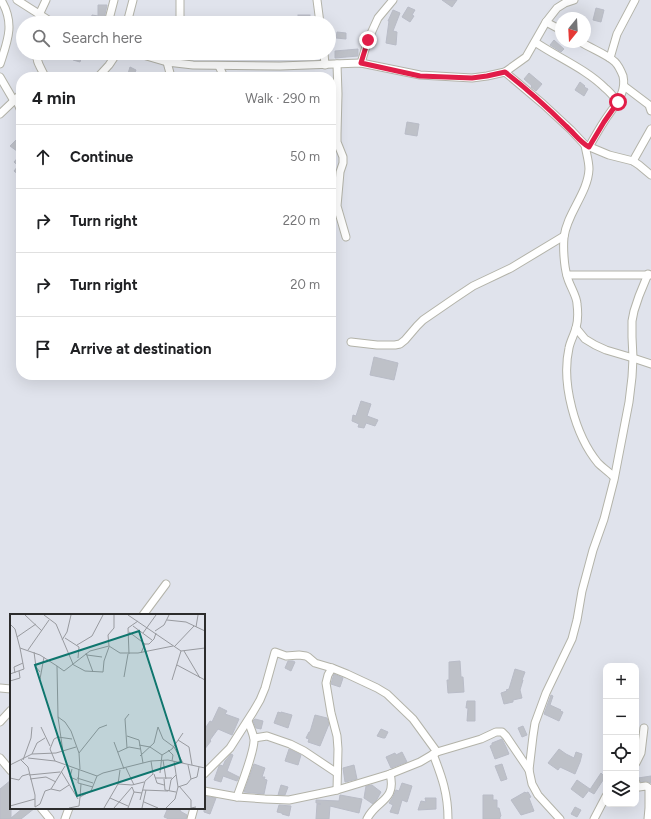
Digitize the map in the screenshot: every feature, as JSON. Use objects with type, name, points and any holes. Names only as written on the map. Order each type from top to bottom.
[{"type":"street","points":[[0,64],[8,40],[9,29],[6,7],[1,0]]},
{"type":"street","points":[[17,0],[39,15],[46,0]]},
{"type":"street","points":[[110,16],[114,0]]},
{"type":"street","points":[[129,16],[133,0]]},
{"type":"street","points":[[180,0],[180,16]]},
{"type":"street","points":[[317,0],[319,16]]},
{"type":"street","points":[[361,63],[368,40],[378,18],[393,0]]},
{"type":"street","points":[[162,60],[193,65],[219,66],[280,66],[361,63],[420,76],[472,78],[487,76],[505,72],[526,57],[546,22],[557,8],[574,0]]},
{"type":"street","points":[[610,58],[617,34],[634,0]]},
{"type":"street","points":[[546,22],[555,27]]},
{"type":"street","points":[[535,42],[589,75],[605,87],[618,102]]},
{"type":"street","points":[[591,48],[616,63],[621,70],[624,86],[622,96],[587,146],[589,168],[587,180],[583,193],[568,222],[564,236],[567,276],[577,302],[576,328],[569,348],[567,375],[571,406],[576,423],[590,451],[599,464],[614,476]]},
{"type":"street","points":[[37,60],[43,72]]},
{"type":"street","points":[[103,72],[113,60]]},
{"type":"street","points":[[325,60],[325,65]]},
{"type":"street","points":[[169,62],[170,72]]},
{"type":"street","points":[[337,64],[337,142],[343,163],[340,172],[337,206],[346,237]]},
{"type":"street","points":[[219,66],[222,72]]},
{"type":"street","points":[[505,72],[543,104],[587,146],[608,155],[633,161],[639,164],[651,175]]},
{"type":"street","points":[[0,77],[16,97]]},
{"type":"street","points":[[624,86],[649,106],[651,111]]},
{"type":"street","points":[[0,114],[16,99]]},
{"type":"street","points":[[633,161],[651,129]]},
{"type":"street","points":[[351,342],[376,345],[400,344],[417,326],[473,286],[510,268],[564,236]]},
{"type":"street","points":[[560,819],[538,795],[532,784],[529,770],[535,723],[546,693],[572,639],[582,591],[593,550],[604,519],[629,402],[632,377],[632,321],[634,310],[650,274],[567,276]]},
{"type":"street","points":[[576,328],[585,339],[595,345],[606,350],[651,364]]},
{"type":"street","points":[[143,614],[166,584]]},
{"type":"street","points":[[205,773],[230,748],[248,721],[265,688],[275,652],[286,656],[306,656],[315,663],[332,668],[377,688],[387,694],[413,719],[435,753],[446,794],[448,819]]},
{"type":"street","points":[[332,668],[326,683],[331,713],[337,736],[337,790]]},
{"type":"street","points":[[0,688],[10,689]]},
{"type":"street","points":[[0,722],[10,711]]},
{"type":"street","points":[[237,797],[254,748],[254,738],[248,721]]},
{"type":"street","points":[[639,756],[644,728]]},
{"type":"street","points":[[205,791],[237,797],[289,800],[337,790],[390,774],[420,762],[435,753],[481,739],[496,732],[504,733],[529,770]]},
{"type":"street","points":[[254,738],[267,736],[290,744],[304,751],[337,774]]},
{"type":"street","points":[[0,758],[10,770]]},
{"type":"street","points":[[367,819],[371,812],[386,799],[390,793],[392,779],[390,774]]},
{"type":"street","points":[[639,787],[646,786],[649,788],[650,808],[648,819]]},
{"type":"street","points":[[594,819],[603,802]]},
{"type":"street","points":[[42,809],[50,819]]},
{"type":"street","points":[[65,819],[69,809]]},
{"type":"street","points":[[191,819],[194,809]]},
{"type":"building","points":[[442,0],[457,0],[452,7]]},
{"type":"building","points":[[98,5],[107,5],[105,16],[98,16]]},
{"type":"building","points":[[408,7],[415,10],[412,15],[414,16],[410,22],[402,17]]},
{"type":"building","points":[[596,8],[604,10],[601,22],[593,20]]},
{"type":"building","points":[[393,10],[400,13],[393,31],[397,32],[396,45],[386,43],[388,21]]},
{"type":"building","points":[[298,15],[310,15],[310,16]]},
{"type":"building","points":[[337,32],[346,33],[346,39],[336,38]]},
{"type":"building","points":[[554,40],[555,48],[564,49],[561,52],[550,45]]},
{"type":"building","points":[[358,49],[358,56],[336,58],[336,51]]},
{"type":"building","points":[[130,67],[136,70],[135,72],[128,72]]},
{"type":"building","points":[[529,73],[542,84],[536,91],[524,79]]},
{"type":"building","points":[[580,82],[588,89],[584,96],[575,90]]},
{"type":"building","points":[[407,122],[419,124],[417,136],[405,134]]},
{"type":"building","points":[[16,140],[16,150],[10,146]]},
{"type":"building","points":[[374,357],[398,363],[394,380],[370,375]]},
{"type":"building","points":[[361,401],[371,404],[367,416],[378,420],[375,426],[366,423],[364,428],[358,427],[359,424],[352,421],[353,415],[356,416]]},
{"type":"building","points":[[288,661],[295,662],[291,671],[285,668]]},
{"type":"building","points":[[460,661],[464,692],[448,693],[447,680],[449,680],[449,662]]},
{"type":"building","points":[[515,669],[525,672],[520,690],[522,698],[504,704],[501,693],[509,689]]},
{"type":"building","points":[[334,674],[343,678],[340,687],[331,684]]},
{"type":"building","points":[[551,695],[553,696],[550,705],[563,712],[559,721],[544,714]]},
{"type":"building","points":[[467,701],[475,701],[475,721],[467,721]]},
{"type":"building","points":[[219,707],[227,711],[225,714],[239,719],[232,735],[218,729],[205,749],[205,728],[210,721],[212,722]]},
{"type":"building","points":[[278,712],[292,715],[288,728],[274,723]]},
{"type":"building","points":[[315,715],[327,718],[329,724],[320,746],[308,742],[309,739],[306,738],[310,732]]},
{"type":"building","points":[[255,719],[263,721],[261,729],[256,728],[253,721]]},
{"type":"building","points":[[523,726],[527,735],[522,737],[518,728]]},
{"type":"building","points":[[381,729],[388,732],[385,738],[377,736]]},
{"type":"building","points":[[502,739],[509,754],[495,759],[490,746],[492,743]]},
{"type":"building","points":[[289,749],[301,755],[298,765],[285,761]]},
{"type":"building","points":[[559,749],[574,758],[576,752],[582,754],[575,774],[560,767],[558,770],[548,763]]},
{"type":"building","points":[[402,752],[407,762],[391,768],[386,757]]},
{"type":"building","points":[[231,754],[233,755],[227,771],[239,777],[237,781],[223,776],[221,782],[214,780],[219,766],[223,766]]},
{"type":"building","points":[[254,764],[265,768],[262,777],[265,777],[264,779],[267,780],[264,794],[244,792]]},
{"type":"building","points":[[502,764],[507,779],[501,781],[495,766]]},
{"type":"building","points":[[354,765],[357,779],[345,782],[343,768]]},
{"type":"building","points":[[601,773],[603,775],[603,780],[594,794],[589,791]]},
{"type":"building","points":[[651,776],[651,783],[646,781],[641,782],[639,778]]},
{"type":"building","points":[[577,780],[590,789],[583,798],[571,789]]},
{"type":"building","points":[[10,781],[11,818],[22,809],[34,809],[21,819],[0,819],[0,789]]},
{"type":"building","points":[[402,783],[412,786],[407,802],[402,800],[398,814],[390,812],[393,805],[389,803],[396,790],[399,791]]},
{"type":"building","points":[[281,785],[288,787],[285,795],[278,795]]},
{"type":"building","points":[[372,785],[381,792],[373,804],[364,798],[366,786]]},
{"type":"building","points":[[525,792],[528,792],[531,797],[529,798],[534,811],[521,815],[511,800]]},
{"type":"building","points":[[340,795],[362,799],[359,813],[330,806],[329,819],[316,819],[317,804],[321,804],[316,803],[316,800],[339,801]]},
{"type":"building","points":[[483,795],[493,795],[493,800],[497,800],[497,808],[499,808],[501,816],[500,819],[483,819]]},
{"type":"building","points":[[205,796],[216,798],[210,814],[204,812]]},
{"type":"building","points":[[425,798],[436,798],[436,809],[418,810],[421,801],[426,802]]},
{"type":"building","points":[[279,805],[291,806],[289,816],[277,812]]},
{"type":"building","points":[[575,807],[581,810],[577,817],[571,814]]},
{"type":"building","points":[[170,809],[181,809],[180,811],[187,815],[186,819],[169,819],[164,817],[167,810],[169,811]]},
{"type":"route","points":[[368,40],[361,63],[420,76],[472,78],[505,72],[543,104],[585,145],[589,147],[618,102]]}]
